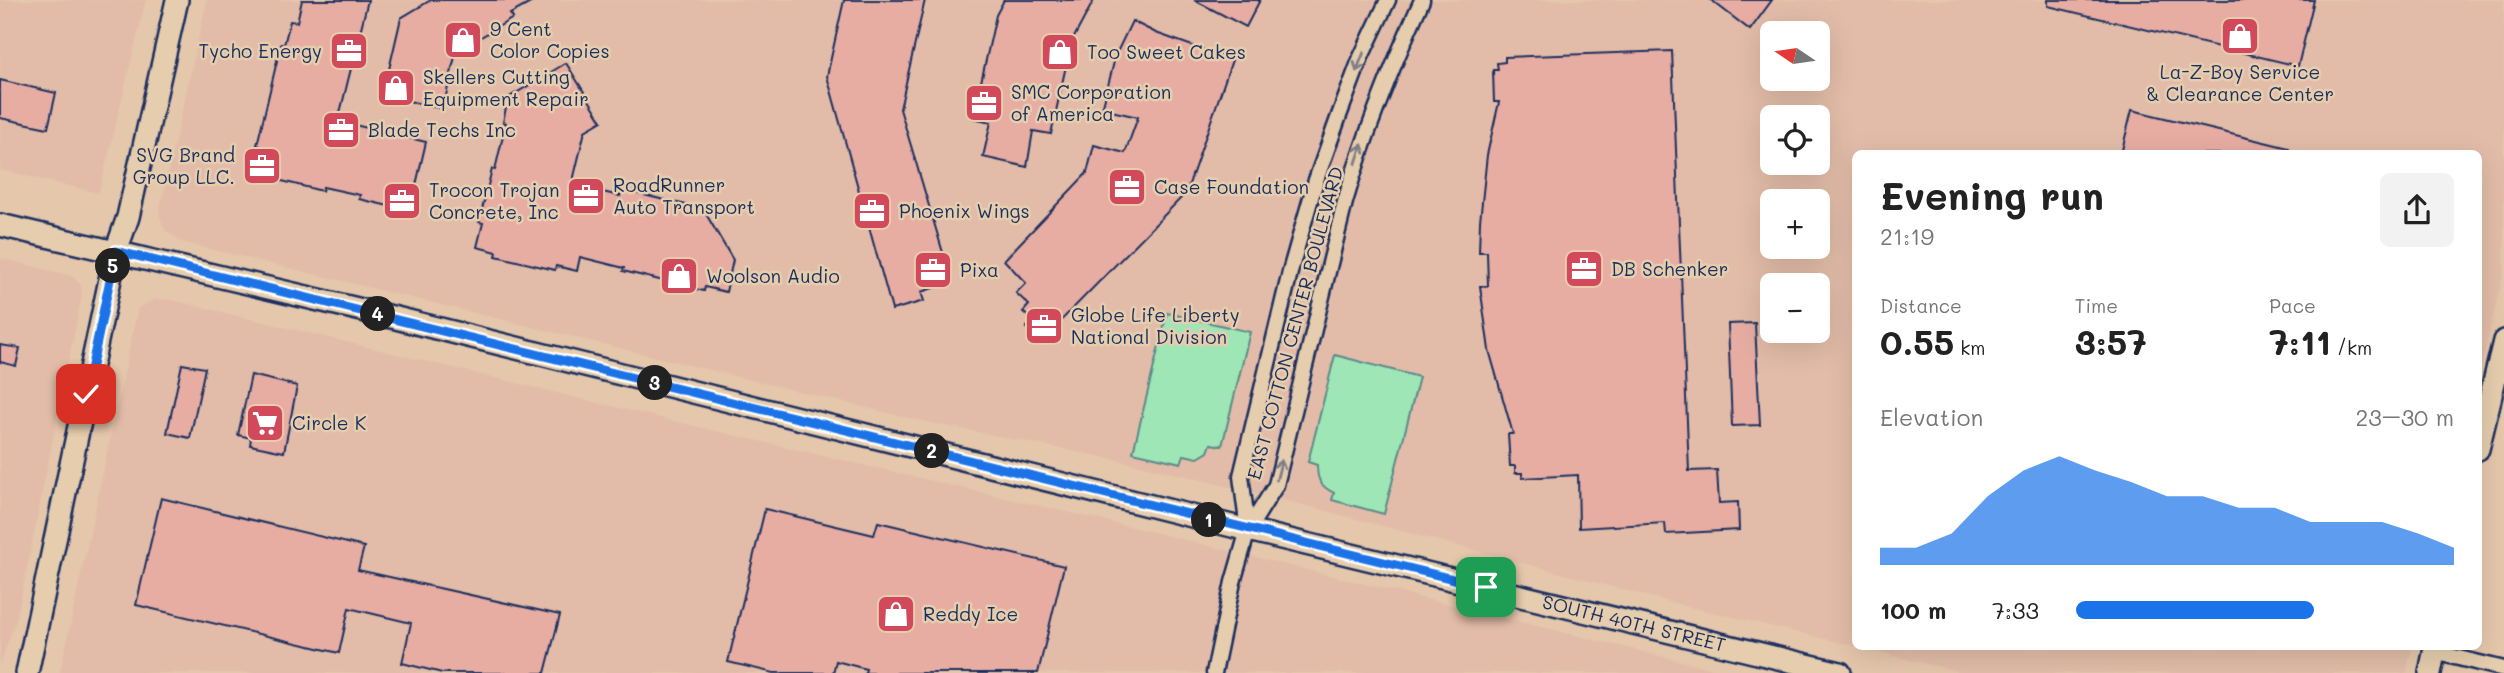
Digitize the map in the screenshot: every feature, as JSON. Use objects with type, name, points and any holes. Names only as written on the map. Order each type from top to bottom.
[{"type":"main road","points":[[27,673],[116,251],[128,217],[177,0]]},
{"type":"main road","name":"SOUTH 40TH STREET","points":[[0,225],[116,251],[1840,673]]},
{"type":"main road","points":[[2482,432],[2504,341]]},
{"type":"street","name":"EAST COTTON CENTER BOULEVARD","points":[[1248,530],[1241,476],[1291,268],[1316,180],[1340,113],[1361,57],[1388,0]]},
{"type":"street","name":"EAST COTTON CENTER BOULEVARD","points":[[1248,530],[1276,485],[1358,158],[1382,90],[1422,0]]},
{"type":"street","points":[[1214,673],[1233,582],[1248,530]]},
{"type":"street","points":[[2433,658],[2504,668]]},
{"type":"shaded area","points":[[0,0],[146,0],[99,193],[0,170]]},
{"type":"shaded area","points":[[207,0],[2504,0],[2504,271],[2482,362],[2482,150],[1852,150],[1852,645],[1673,603],[1185,476],[917,420],[181,242],[164,229],[159,213]]},
{"type":"shaded area","points":[[0,258],[72,276],[81,285],[82,295],[17,617],[0,664]]},
{"type":"shaded area","points":[[156,299],[172,300],[673,421],[1140,529],[1730,673],[60,673],[138,308]]},
{"type":"shaded area","points":[[1868,650],[2412,650],[2406,673],[1964,673]]},
{"type":"green space","points":[[1167,313],[1250,332],[1222,446],[1211,444],[1208,452],[1198,458],[1184,455],[1181,463],[1133,452]]},
{"type":"green space","points":[[1335,355],[1419,377],[1384,514],[1332,500],[1334,493],[1320,482],[1317,465],[1308,462]]},
{"type":"building","points":[[302,0],[368,0],[338,121],[426,142],[410,211],[359,199],[360,195],[323,187],[322,191],[254,174],[260,146],[257,145],[281,44],[284,45],[290,21],[297,22]]},
{"type":"building","points":[[431,0],[536,0],[510,14],[513,18],[456,52],[443,109],[383,95],[401,18]]},
{"type":"building","points":[[844,0],[925,0],[900,109],[950,276],[934,280],[936,287],[921,292],[924,301],[892,310],[827,76]]},
{"type":"building","points":[[1004,0],[1094,0],[1071,43],[1051,134],[1033,131],[1027,167],[983,157],[991,122],[973,118],[996,15]]},
{"type":"building","points":[[1194,0],[1260,0],[1246,27]]},
{"type":"building","points":[[1711,0],[1772,0],[1750,30]]},
{"type":"building","name":"La-Z-Boy Service & Clearance Center","points":[[2048,0],[2314,0],[2298,66],[2048,6]]},
{"type":"building","points":[[1132,21],[1156,33],[1232,60],[1186,193],[1041,341],[1026,328],[1033,321],[1023,312],[1029,305],[1016,293],[1026,283],[1004,260],[1087,173],[1094,145],[1125,153],[1138,117],[1102,109],[1116,54]]},
{"type":"building","name":"DB Schenker","points":[[1672,51],[1689,471],[1717,470],[1719,503],[1738,502],[1739,530],[1666,534],[1665,523],[1579,528],[1578,475],[1522,478],[1522,473],[1515,473],[1515,466],[1510,466],[1508,434],[1513,434],[1489,350],[1480,286],[1488,286],[1487,252],[1479,252],[1487,155],[1499,102],[1494,102],[1493,70],[1498,70],[1497,63],[1505,62],[1505,57]]},
{"type":"building","points":[[566,63],[602,121],[585,131],[572,185],[620,196],[622,190],[703,209],[733,260],[726,292],[705,287],[704,291],[623,271],[624,268],[580,257],[577,271],[556,266],[555,270],[496,256],[497,252],[477,247],[483,223],[479,222],[506,123],[503,122],[508,98]]},
{"type":"building","points":[[0,80],[56,93],[48,128],[0,118]]},
{"type":"building","points":[[2132,110],[2289,148],[2289,150],[2122,150]]},
{"type":"building","points":[[1755,323],[1760,425],[1732,426],[1728,324]]},
{"type":"building","points":[[0,345],[20,348],[16,366],[0,362]]},
{"type":"building","points":[[182,364],[205,368],[190,438],[167,433]]},
{"type":"building","name":"Circle K","points":[[251,375],[297,386],[284,452],[250,445],[251,438],[238,435]]},
{"type":"building","points":[[161,498],[364,547],[358,570],[560,615],[545,673],[442,673],[402,663],[411,623],[349,608],[339,653],[136,605]]},
{"type":"building","name":"Reddy Ice","points":[[765,509],[874,535],[878,522],[1064,566],[1038,673],[865,673],[866,669],[836,661],[833,673],[774,673],[728,662]]},
{"type":"place","name":"La-Z-Boy Service & Clearance Center","points":[[2240,36]]},
{"type":"place","name":"9 Cent Color Copies","points":[[463,40]]},
{"type":"place","name":"Tycho Energy","points":[[349,51]]},
{"type":"place","name":"Too Sweet Cakes","points":[[1060,52]]},
{"type":"place","name":"Skellers Cutting Equipment Repair","points":[[396,88]]},
{"type":"place","name":"SMC Corporation of America","points":[[984,103]]},
{"type":"place","name":"Blade Techs Inc","points":[[341,130]]},
{"type":"place","name":"SVG Brand Group LLC.","points":[[262,166]]},
{"type":"place","name":"Case Foundation","points":[[1127,187]]},
{"type":"place","name":"RoadRunner Auto Transport","points":[[586,196]]},
{"type":"place","name":"Trocon Trojan Concrete, Inc","points":[[402,201]]},
{"type":"place","name":"Phoenix Wings","points":[[872,211]]},
{"type":"place","name":"DB Schenker","points":[[1584,269]]},
{"type":"place","name":"Pixa","points":[[933,270]]},
{"type":"place","name":"Woolson Audio","points":[[679,276]]},
{"type":"place","name":"Globe Life Liberty National Division","points":[[1044,326]]},
{"type":"place","name":"Circle K","points":[[265,423]]},
{"type":"place","name":"Reddy Ice","points":[[896,614]]},
{"type":"route","points":[[86,394],[116,251],[1486,587]]}]
